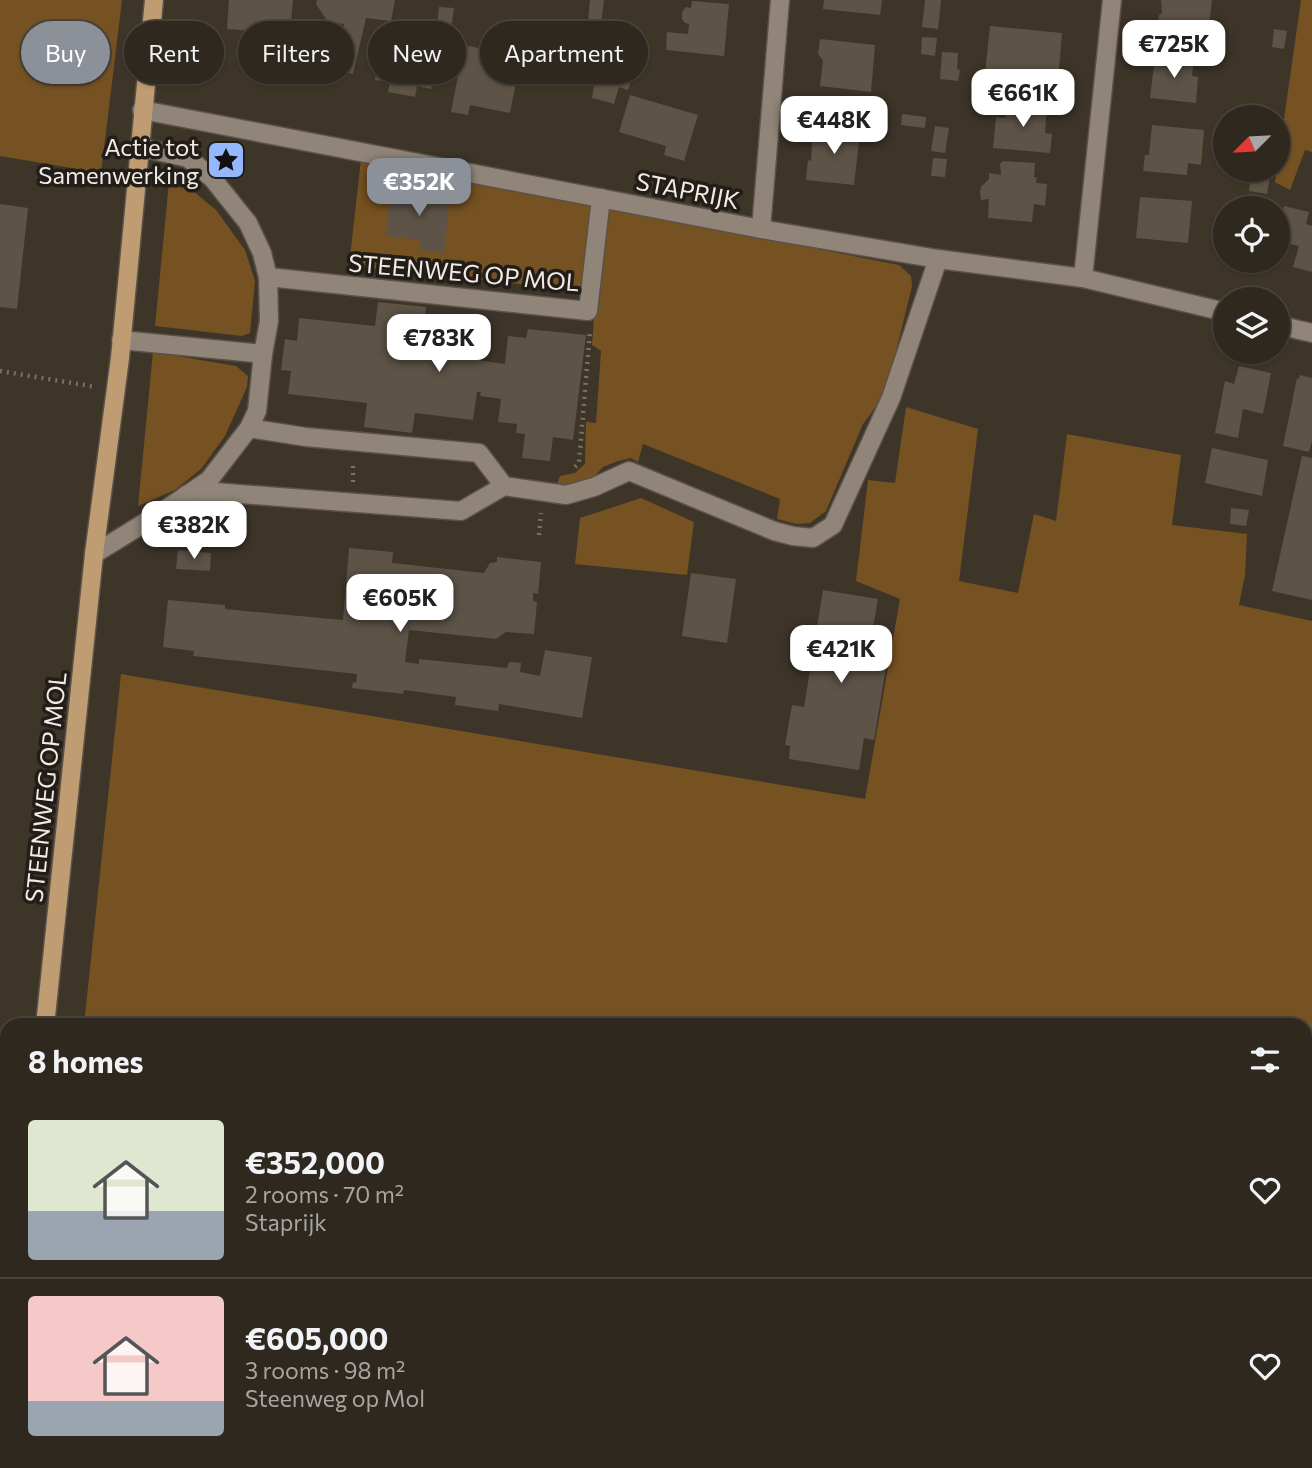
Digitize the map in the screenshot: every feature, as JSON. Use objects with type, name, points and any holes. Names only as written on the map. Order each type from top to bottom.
[{"type":"main road","name":"STEENWEG OP MOL","points":[[46,1018],[94,554],[116,391],[154,0]]},
{"type":"street","points":[[761,229],[780,0]]},
{"type":"street","points":[[1083,278],[1112,0]]},
{"type":"street","name":"STAPRIJK","points":[[142,110],[761,229],[938,259],[1083,278],[1213,309]]},
{"type":"street","points":[[94,554],[209,480],[249,428],[257,411],[269,321],[268,277],[262,253],[248,223],[212,178],[188,158],[139,147]]},
{"type":"street","name":"STEENWEG OP MOL","points":[[268,277],[588,311],[601,198]]},
{"type":"street","points":[[186,495],[215,492],[461,511],[503,486],[566,495],[594,487],[629,471],[774,531],[813,538],[833,525],[891,398],[938,259]]},
{"type":"street","points":[[1290,328],[1312,333]]},
{"type":"street","points":[[121,340],[263,354]]},
{"type":"street","points":[[249,428],[306,437],[479,453],[503,486]]},
{"type":"path","points":[[573,470],[579,463],[591,320],[588,311]]},
{"type":"path","points":[[0,371],[116,391]]},
{"type":"path","points":[[352,502],[354,441]]},
{"type":"shaded area","points":[[0,0],[122,0],[101,173],[0,156]]},
{"type":"shaded area","points":[[1301,0],[1312,0],[1312,152],[1305,150],[1290,190],[1275,182],[1290,182],[1290,105],[1286,105]]},
{"type":"shaded area","points":[[361,159],[899,265],[911,276],[912,286],[886,393],[863,424],[826,511],[810,523],[797,524],[777,519],[780,499],[643,444],[638,462],[631,458],[618,461],[603,467],[593,478],[567,486],[557,484],[560,476],[575,473],[585,464],[586,422],[596,423],[601,351],[592,345],[596,292],[349,266]]},
{"type":"shaded area","points":[[170,172],[216,210],[245,250],[255,281],[250,333],[242,336],[155,326]]},
{"type":"shaded area","points":[[153,352],[236,366],[248,376],[247,387],[225,436],[201,469],[175,490],[138,506]]},
{"type":"shaded area","points":[[906,407],[978,429],[959,581],[1018,593],[1034,514],[1056,521],[1067,434],[1181,455],[1172,525],[1247,534],[1245,575],[1239,605],[1312,621],[1312,1018],[85,1018],[121,674],[865,799],[900,599],[856,581],[868,480],[895,483]]},
{"type":"shaded area","points":[[641,498],[694,522],[687,575],[575,564],[580,518]]},
{"type":"building","points":[[229,0],[293,0],[291,21],[238,21],[238,30],[227,29]]},
{"type":"building","points":[[317,0],[395,0],[391,21],[366,18],[354,70],[354,21],[327,21],[316,4]]},
{"type":"building","points":[[590,0],[604,0],[601,21],[588,21]]},
{"type":"building","points":[[824,0],[882,0],[880,15],[823,9]]},
{"type":"building","points":[[925,0],[941,0],[938,29],[922,27]]},
{"type":"building","points":[[1161,0],[1212,0],[1208,35],[1157,30],[1159,15],[1162,13]]},
{"type":"building","points":[[692,1],[729,4],[724,56],[666,50],[667,32],[688,34],[689,24],[682,19],[682,12],[686,7],[691,8]]},
{"type":"building","points":[[439,7],[454,8],[452,21],[438,21]]},
{"type":"building","points":[[990,26],[1062,33],[1058,80],[985,73]]},
{"type":"building","points":[[1274,29],[1287,31],[1284,49],[1272,47]]},
{"type":"building","points":[[922,37],[937,38],[935,56],[921,54]]},
{"type":"building","points":[[820,39],[875,45],[871,92],[820,86],[823,60],[818,54]]},
{"type":"building","points":[[466,45],[480,48],[480,84],[516,84],[510,113],[470,105],[468,115],[451,112],[456,84],[466,84]]},
{"type":"building","points":[[942,52],[958,53],[958,81],[940,79]]},
{"type":"building","points":[[1155,56],[1194,59],[1192,76],[1198,77],[1196,103],[1150,98]]},
{"type":"building","points":[[390,84],[432,84],[431,89],[417,86],[415,97],[388,92]]},
{"type":"building","points":[[594,84],[630,84],[628,90],[619,87],[614,104],[592,98]]},
{"type":"building","points":[[630,95],[698,115],[684,161],[664,155],[666,146],[619,132]]},
{"type":"building","points":[[1007,101],[1047,105],[1045,133],[1052,134],[1050,153],[993,148],[996,117],[1005,118]]},
{"type":"building","points":[[902,114],[926,117],[925,128],[901,125]]},
{"type":"building","points":[[1152,125],[1204,130],[1201,165],[1188,163],[1187,175],[1143,171],[1145,155],[1149,155]]},
{"type":"building","points":[[935,126],[949,128],[945,153],[931,151]]},
{"type":"building","points":[[813,127],[860,132],[854,185],[806,180],[808,160],[811,161]]},
{"type":"building","points":[[933,158],[947,159],[945,177],[931,176]]},
{"type":"building","points":[[1002,161],[1035,163],[1036,183],[1047,184],[1045,206],[1034,204],[1032,222],[988,218],[989,199],[981,200],[980,191],[989,179],[989,173],[1001,175]]},
{"type":"building","points":[[1250,182],[1269,182],[1267,194],[1249,191]]},
{"type":"building","points":[[390,189],[450,196],[444,253],[419,250],[420,240],[386,236]]},
{"type":"building","points":[[1140,197],[1192,201],[1188,243],[1136,238]]},
{"type":"building","points":[[0,204],[28,208],[17,309],[0,307]]},
{"type":"building","points":[[1290,207],[1309,212],[1306,224],[1312,226],[1312,272],[1293,267],[1299,246],[1290,244]]},
{"type":"building","points":[[378,302],[426,307],[424,327],[484,334],[481,361],[505,364],[508,336],[526,338],[528,329],[586,335],[573,440],[553,437],[550,461],[522,458],[525,434],[516,433],[517,424],[498,422],[501,399],[480,396],[481,392],[477,392],[473,420],[415,413],[412,433],[364,427],[367,403],[288,394],[291,371],[281,370],[285,339],[297,341],[299,318],[375,326]]},
{"type":"building","points":[[1239,366],[1271,373],[1263,414],[1243,409],[1238,438],[1215,433],[1225,381],[1234,384]]},
{"type":"building","points":[[1300,375],[1312,378],[1312,441],[1309,452],[1283,446],[1297,378],[1299,379]]},
{"type":"building","points":[[1212,448],[1268,460],[1262,496],[1205,483]]},
{"type":"building","points":[[1302,456],[1312,458],[1312,600],[1272,591]]},
{"type":"building","points":[[1231,508],[1249,510],[1246,526],[1230,524]]},
{"type":"building","points":[[349,548],[393,552],[392,563],[484,573],[490,563],[497,562],[497,557],[541,562],[538,594],[533,593],[533,601],[537,602],[534,634],[506,632],[496,639],[409,630],[405,662],[419,664],[419,659],[507,668],[509,662],[521,663],[520,672],[540,676],[545,650],[592,657],[582,718],[499,704],[498,711],[455,705],[456,697],[404,690],[403,694],[352,688],[357,674],[193,656],[194,651],[163,647],[168,600],[225,605],[225,609],[343,620]]},
{"type":"building","points":[[178,550],[211,553],[210,571],[176,569]]},
{"type":"building","points":[[691,573],[736,579],[727,643],[682,636]]},
{"type":"building","points":[[823,590],[878,599],[872,634],[891,637],[874,740],[864,738],[859,770],[789,759],[790,746],[785,745],[792,705],[804,707]]},
{"type":"place","name":"Actie tot Samenwerking","points":[[226,160]]}]
